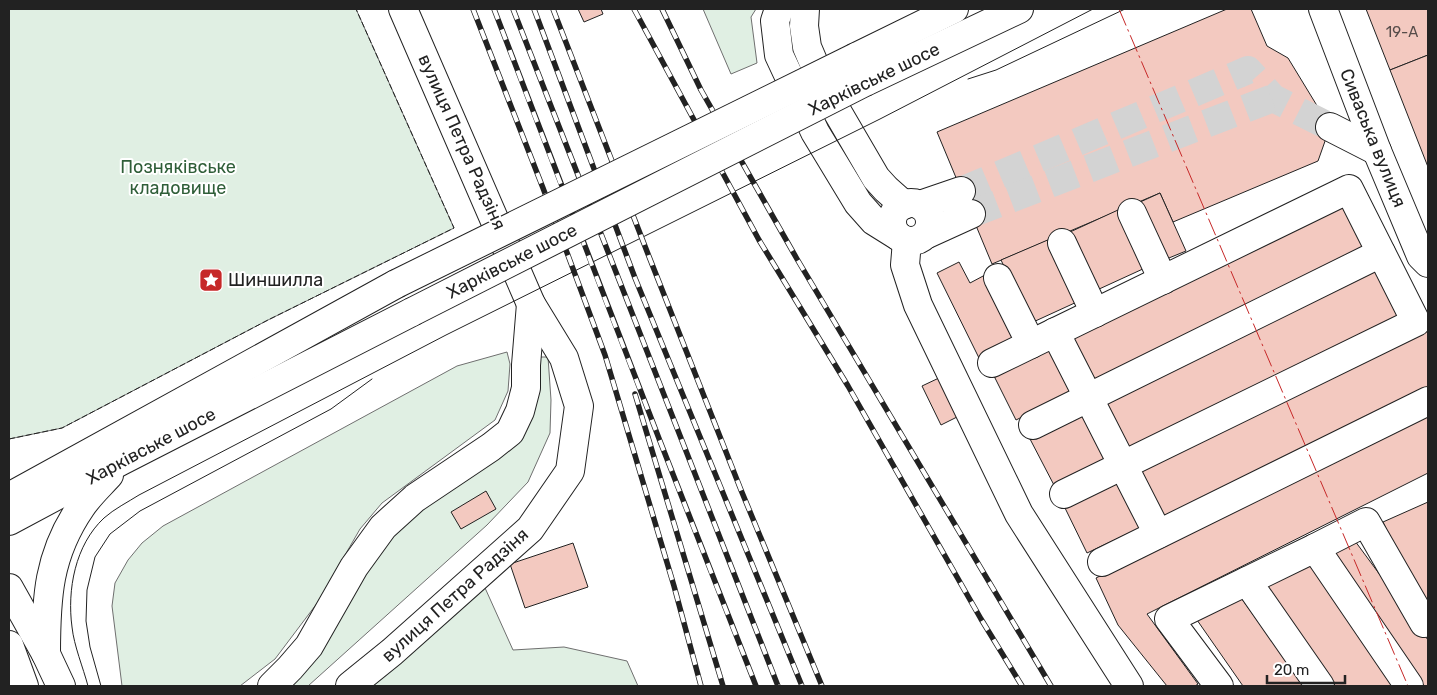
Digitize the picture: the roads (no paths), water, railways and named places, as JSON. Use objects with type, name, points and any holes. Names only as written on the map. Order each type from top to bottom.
[{"type":"main road","name":"вулиця Петра Радзіня","points":[[350,686],[392,652],[530,529],[570,471],[579,406],[564,358],[531,304],[403,9]]},
{"type":"main road","points":[[779,9],[775,22],[779,55],[816,132],[858,203],[874,221],[911,237]]},
{"type":"main road","points":[[805,9],[804,26],[807,47],[827,94],[876,178],[886,189],[912,205]]},
{"type":"main road","name":"Харківське шосе","points":[[9,497],[396,284],[954,9]]},
{"type":"main road","name":"Харківське шосе","points":[[9,522],[121,460],[412,312],[865,82],[1019,9]]},
{"type":"main road","name":"Сиваська вулиця","points":[[1323,9],[1377,151],[1421,256],[1428,263]]},
{"type":"main road","points":[[1330,127],[1377,151]]},
{"type":"main road","points":[[992,363],[1349,189],[1416,322],[1064,494]]},
{"type":"main road","points":[[911,237],[892,227],[895,211],[912,205],[966,202],[911,237],[905,265],[918,305],[1019,514],[1129,686]]},
{"type":"main road","points":[[1132,213],[1163,280]]},
{"type":"main road","points":[[1062,244],[1095,313]]},
{"type":"main road","points":[[1033,425],[1381,253]]},
{"type":"main road","points":[[998,278],[1043,338],[1158,534]]},
{"type":"main road","name":"вулиця Петра Радзіня","points":[[272,686],[309,646],[354,567],[383,527],[416,498],[510,432],[520,411],[526,388],[531,304]]},
{"type":"main road","points":[[1102,562],[1428,401]]},
{"type":"main road","points":[[46,654],[47,591],[51,572],[61,544],[81,506],[121,460]]},
{"type":"main road","points":[[1219,686],[1169,619],[1366,522],[1424,623]]},
{"type":"main road","points":[[1315,548],[1409,686]]},
{"type":"main road","points":[[1247,581],[1320,686]]},
{"type":"main road","points":[[9,588],[62,686]]},
{"type":"main road","points":[[9,645],[24,686]]},
{"type":"tunnel","points":[[961,191],[1248,70],[1273,98],[1330,127]]},
{"type":"tunnel","points":[[971,214],[1273,98]]},
{"type":"tram line","points":[[88,686],[73,634],[71,613],[72,583],[75,569],[86,541],[94,529],[112,512],[139,495],[446,335],[880,119],[1093,9]]},
{"type":"tram line","points":[[968,79],[996,70],[1125,9]]},
{"type":"tram line","points":[[101,686],[90,647],[86,621],[87,590],[95,557],[110,534],[140,511],[331,409],[372,379]]},
{"type":"railway","points":[[473,9],[543,188],[605,355],[674,586],[701,686]]},
{"type":"railway","points":[[494,9],[756,686]]},
{"type":"railway","points":[[513,9],[778,686]]},
{"type":"railway","points":[[534,9],[635,278],[802,686]]},
{"type":"railway","points":[[553,9],[741,490],[822,686]]},
{"type":"railway","points":[[634,9],[759,240],[848,386],[981,619],[1022,686]]},
{"type":"railway","points":[[662,9],[701,90],[797,259],[1051,686]]},
{"type":"railway","points":[[635,394],[723,686]]},
{"type":"place","name":"Шиншилла","points":[[211,280]]},
{"type":"park label","name":"Позняківське кладовище","points":[[178,177]]}]
